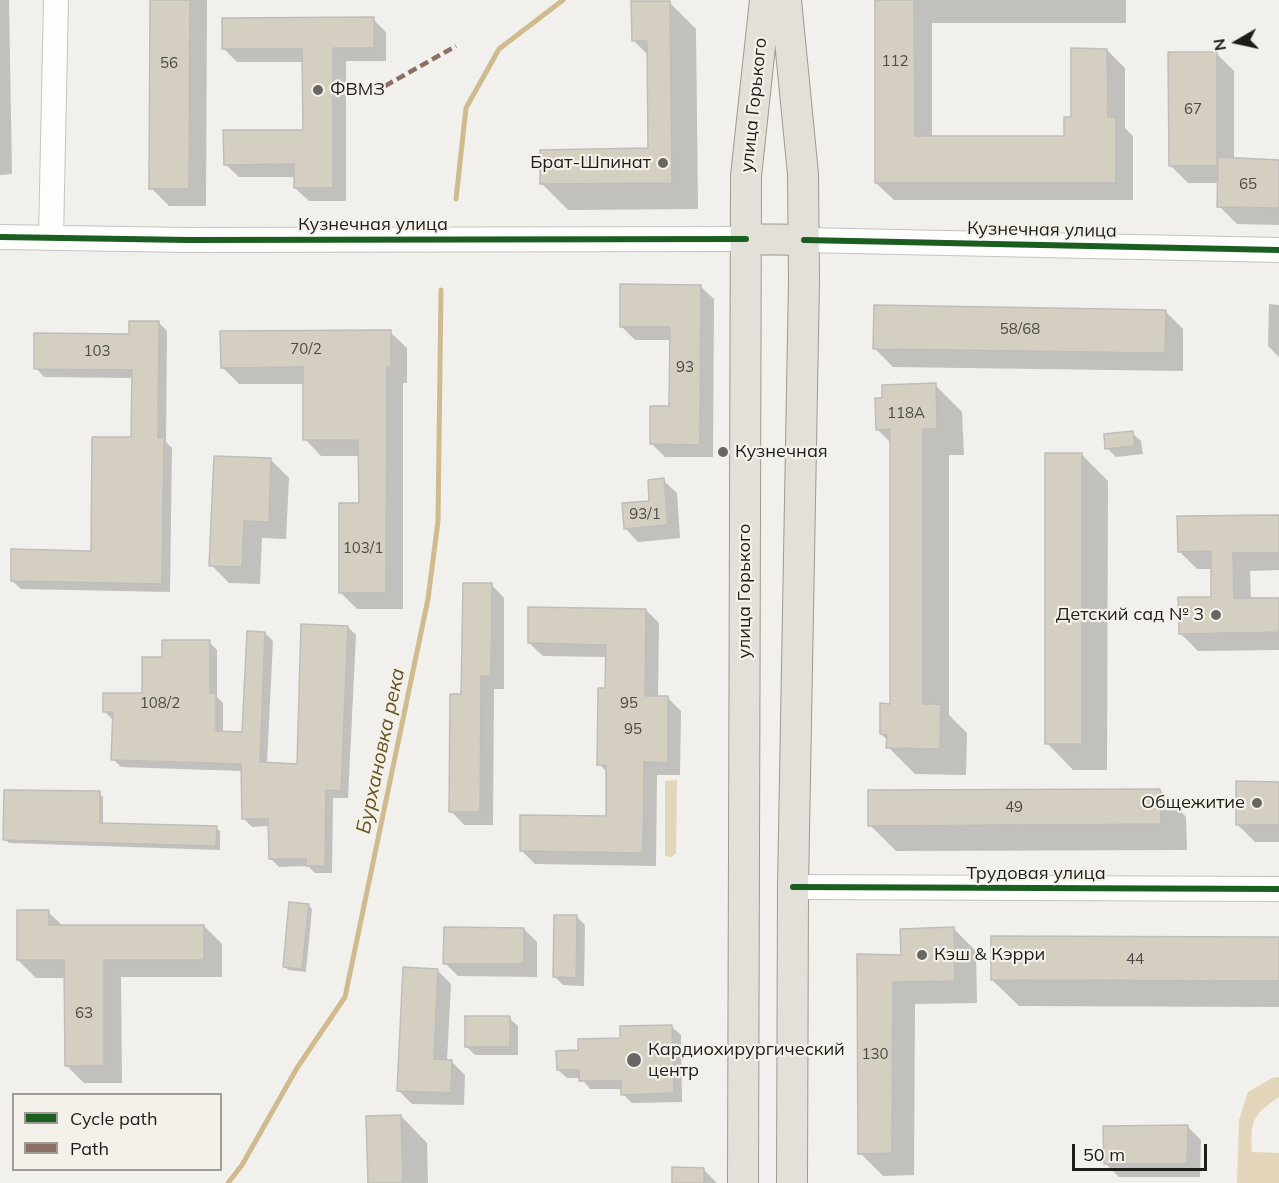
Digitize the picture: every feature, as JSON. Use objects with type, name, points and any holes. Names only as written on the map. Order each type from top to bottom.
[{"type":"main road","name":"улица Горького","points":[[743,1183],[746,176],[765,0]]},
{"type":"main road","name":"улица Горького","points":[[786,0],[803,174],[804,240],[793,887],[792,1183]]},
{"type":"main road","name":"Кузнечная улица","points":[[746,239],[804,240]]},
{"type":"main road","name":"Трудовая улица","points":[[745,887],[793,887]]},
{"type":"street","points":[[51,238],[56,0]]},
{"type":"street","name":"Кузнечная улица","points":[[0,237],[746,239]]},
{"type":"street","name":"Кузнечная улица","points":[[804,240],[1279,250]]},
{"type":"street","name":"Трудовая улица","points":[[793,887],[1279,889]]},
{"type":"shaded area","points":[[677,780],[676,854],[671,857],[665,856],[665,781]]},
{"type":"shaded area","points":[[1279,1077],[1279,1097],[1264,1108],[1255,1119],[1252,1152],[1279,1153],[1279,1183],[1237,1183],[1239,1120],[1248,1092],[1272,1078]]},
{"type":"building","points":[[150,0],[190,0],[189,189],[149,189]]},
{"type":"building","points":[[875,0],[914,0],[915,136],[1064,136],[1064,117],[1071,117],[1071,48],[1107,49],[1108,117],[1116,117],[1116,183],[875,183]]},
{"type":"building","points":[[631,1],[670,1],[672,183],[540,184],[540,150],[648,148],[647,41],[632,41]]},
{"type":"building","name":"ФВМЗ","points":[[374,17],[374,48],[333,48],[333,188],[294,188],[294,164],[224,165],[223,130],[303,130],[302,49],[222,49],[222,18]]},
{"type":"building","points":[[1168,52],[1217,52],[1217,166],[1169,166]]},
{"type":"building","points":[[1218,157],[1279,160],[1279,208],[1217,207]]},
{"type":"building","points":[[620,284],[701,285],[700,445],[650,444],[650,406],[669,406],[670,327],[620,327]]},
{"type":"building","points":[[874,305],[1166,310],[1165,353],[873,349]]},
{"type":"building","points":[[129,321],[159,321],[158,438],[164,438],[162,584],[11,581],[11,549],[91,551],[92,437],[131,437],[132,370],[34,369],[34,333],[129,334]]},
{"type":"building","points":[[391,330],[391,367],[387,367],[386,593],[339,593],[339,503],[359,503],[358,440],[303,440],[303,367],[221,368],[220,331]]},
{"type":"building","points":[[936,383],[937,429],[923,429],[923,704],[941,704],[940,749],[886,748],[887,735],[880,734],[880,703],[890,704],[890,429],[876,430],[875,398],[882,398],[882,385]]},
{"type":"building","points":[[1133,431],[1135,446],[1105,449],[1104,434]]},
{"type":"building","points":[[1045,453],[1082,453],[1082,744],[1045,744]]},
{"type":"building","points":[[214,456],[271,458],[269,522],[244,521],[242,567],[209,566]]},
{"type":"building","points":[[664,478],[668,525],[624,529],[622,503],[649,501],[648,480]]},
{"type":"building","points":[[1279,515],[1279,553],[1233,553],[1234,598],[1279,598],[1279,632],[1179,634],[1178,597],[1211,597],[1211,551],[1178,552],[1177,516]]},
{"type":"building","points":[[463,583],[492,583],[491,676],[481,676],[480,812],[449,812],[450,694],[461,694]]},
{"type":"building","points":[[528,607],[646,609],[645,696],[668,696],[668,763],[644,762],[643,853],[520,851],[520,815],[606,816],[606,765],[597,765],[598,688],[605,688],[606,645],[528,643]]},
{"type":"building","points":[[301,624],[348,626],[341,791],[326,790],[325,866],[306,866],[306,859],[269,859],[268,819],[242,819],[241,764],[111,760],[113,712],[103,712],[103,693],[142,693],[142,657],[162,657],[162,640],[210,640],[210,693],[216,693],[216,731],[242,732],[247,631],[265,632],[260,762],[297,764]]},
{"type":"building","name":"Общежитие","points":[[1236,781],[1279,782],[1279,825],[1236,825]]},
{"type":"building","points":[[1160,789],[1161,824],[868,826],[868,790]]},
{"type":"building","points":[[4,790],[100,791],[100,823],[217,826],[216,846],[3,840]]},
{"type":"building","points":[[289,902],[309,904],[302,969],[283,967]]},
{"type":"building","points":[[17,910],[49,910],[49,925],[204,925],[204,960],[104,960],[104,1066],[65,1066],[64,960],[17,960]]},
{"type":"building","points":[[554,915],[577,915],[576,978],[553,977]]},
{"type":"building","points":[[444,927],[524,928],[524,964],[443,964]]},
{"type":"building","points":[[954,927],[955,981],[893,982],[892,1153],[858,1154],[857,954],[901,955],[900,929]]},
{"type":"building","points":[[991,936],[1279,937],[1279,981],[991,980]]},
{"type":"building","points":[[403,967],[438,969],[434,1059],[452,1060],[451,1093],[397,1091]]},
{"type":"building","points":[[465,1016],[510,1016],[510,1047],[465,1047]]},
{"type":"building","points":[[672,1025],[674,1093],[621,1095],[621,1081],[579,1081],[579,1070],[557,1070],[556,1051],[578,1050],[578,1039],[620,1038],[620,1026]]},
{"type":"building","points":[[401,1115],[403,1183],[368,1183],[366,1116]]},
{"type":"building","points":[[1188,1125],[1187,1164],[1104,1164],[1103,1126]]},
{"type":"building","points":[[672,1167],[704,1168],[704,1183],[672,1183]]},
{"type":"waterway","name":"Бурхановка река","points":[[456,199],[466,108],[499,49],[563,0]]},
{"type":"waterway","name":"Бурхановка река","points":[[228,1183],[242,1165],[297,1068],[345,997],[428,599],[438,521],[441,290]]},
{"type":"marked path","points":[[385,86],[456,46]]},
{"type":"cycle path","points":[[0,237],[188,240],[746,239]]},
{"type":"cycle path","points":[[804,240],[1279,250]]},
{"type":"cycle path","points":[[793,887],[1279,889]]},
{"type":"place","name":"ФВМЗ","points":[[318,90]]},
{"type":"place","name":"Брат-Шпинат","points":[[663,163]]},
{"type":"place","name":"Кузнечная","points":[[723,452]]},
{"type":"place","name":"Детский сад № 3","points":[[1216,615]]},
{"type":"place","name":"Общежитие","points":[[1257,803]]},
{"type":"place","name":"Кэш & Кэрри","points":[[922,955]]},
{"type":"place","name":"Кардиохирургический центр","points":[[634,1060]]}]
